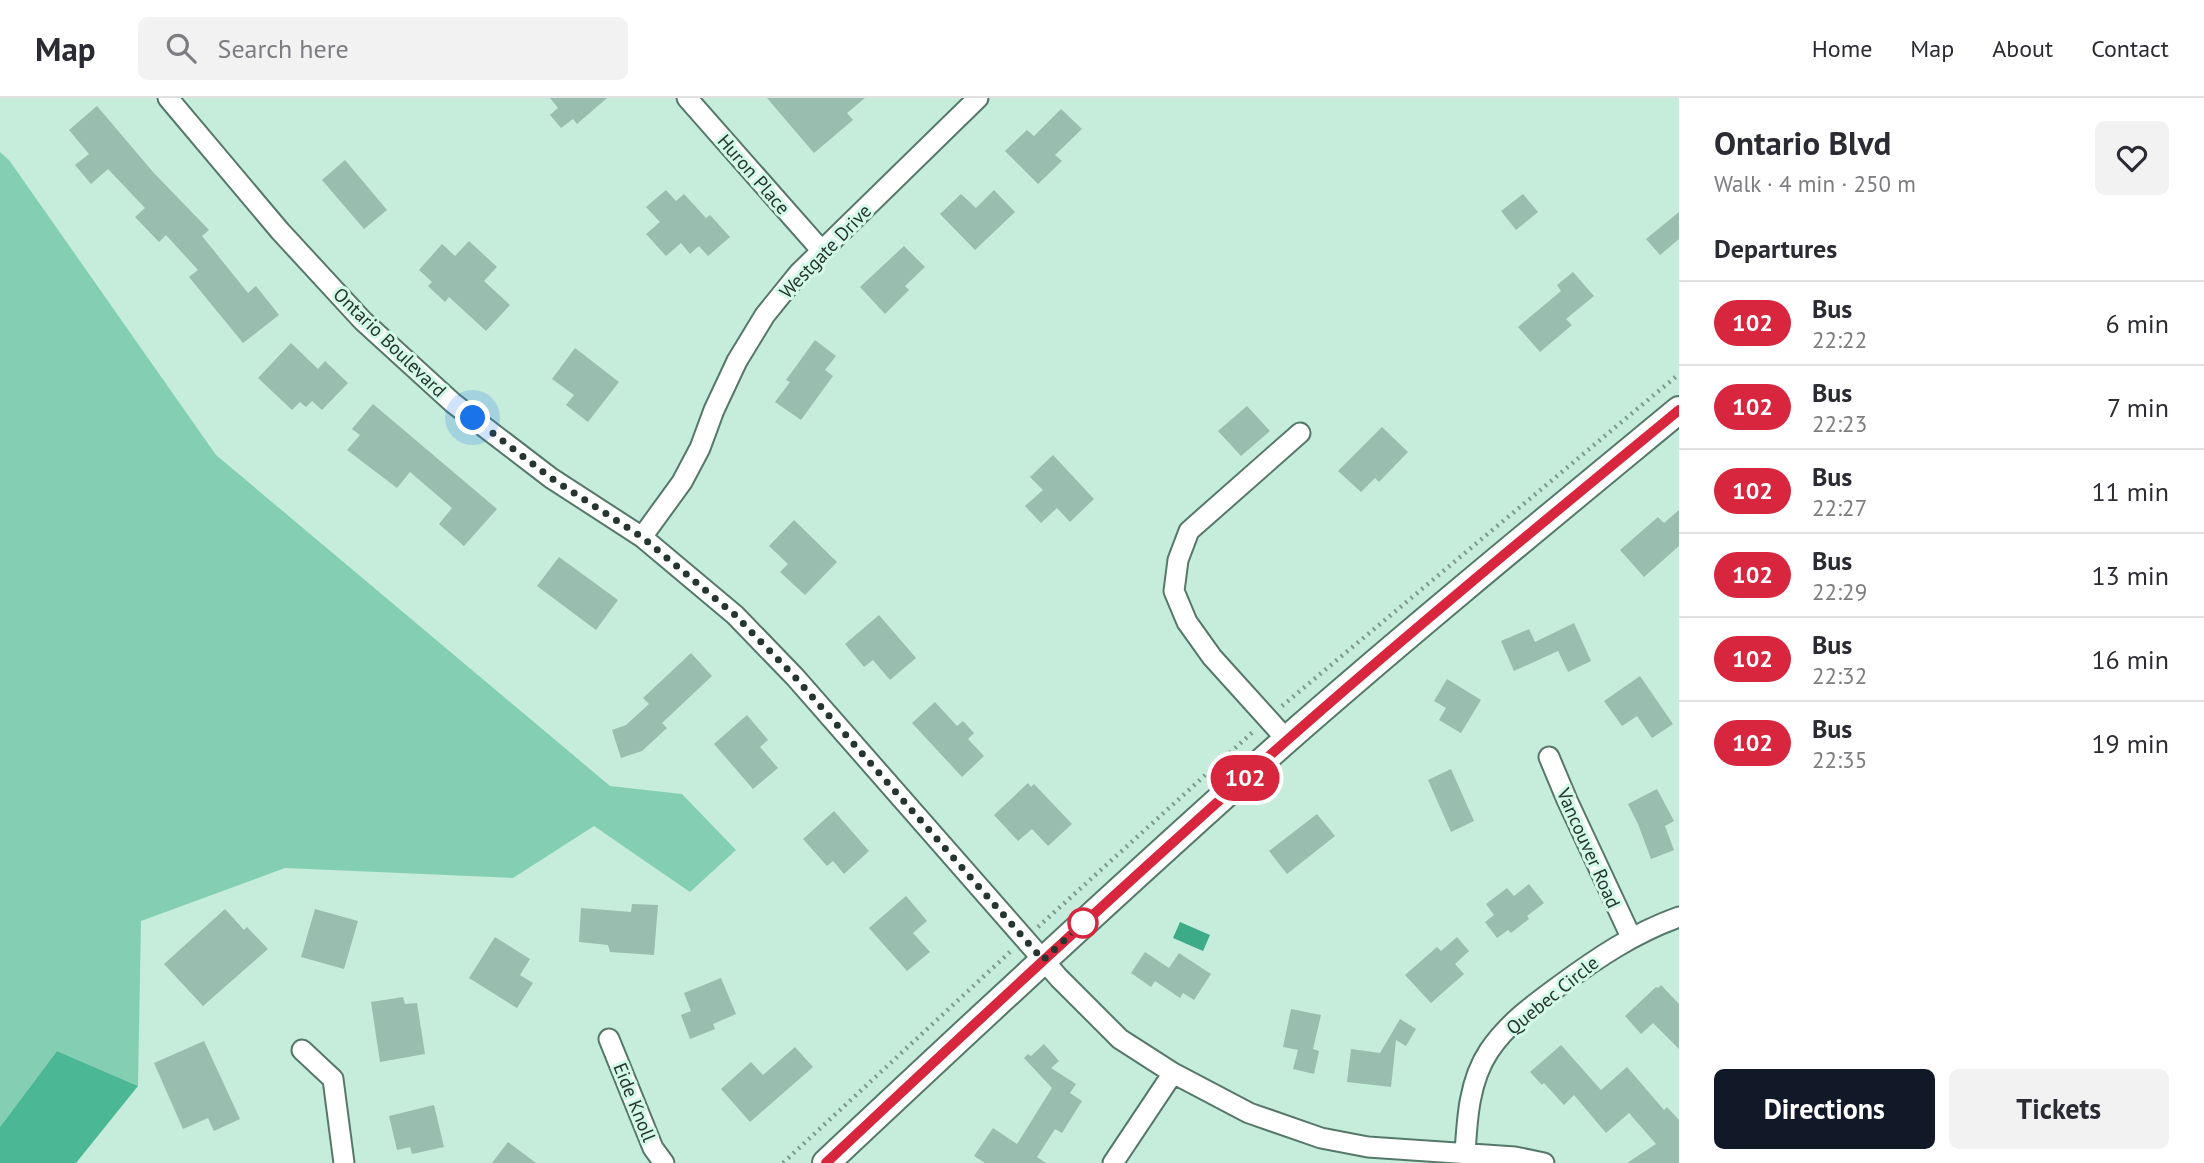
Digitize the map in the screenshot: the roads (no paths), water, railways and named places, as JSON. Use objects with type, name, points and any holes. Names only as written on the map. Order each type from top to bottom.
[{"type":"main road","points":[[826,1163],[1043,960],[1287,740],[1475,578],[1679,410]]},
{"type":"street","name":"Ontario Boulevard","points":[[168,98],[280,231],[363,321],[453,402],[551,478],[642,537],[735,615],[795,677],[1043,960],[1120,1039],[1173,1073],[1249,1114],[1321,1138],[1368,1147],[1515,1157],[1544,1163]]},
{"type":"street","name":"Huron Place","points":[[687,98],[822,251]]},
{"type":"street","name":"Westgate Drive","points":[[642,537],[682,482],[700,448],[737,361],[765,315],[799,273],[978,98]]},
{"type":"street","points":[[1287,740],[1212,657],[1187,622],[1174,591],[1178,560],[1189,531],[1300,433]]},
{"type":"street","name":"Vancouver Road","points":[[1549,757],[1631,937]]},
{"type":"street","name":"Quebec Circle","points":[[1465,1154],[1472,1087],[1488,1052],[1513,1022],[1602,954],[1631,937],[1679,917]]},
{"type":"street","name":"Eide Knoll","points":[[609,1039],[653,1148],[664,1163]]},
{"type":"street","points":[[302,1050],[333,1079],[344,1163]]},
{"type":"street","points":[[1113,1163],[1173,1073]]}]
